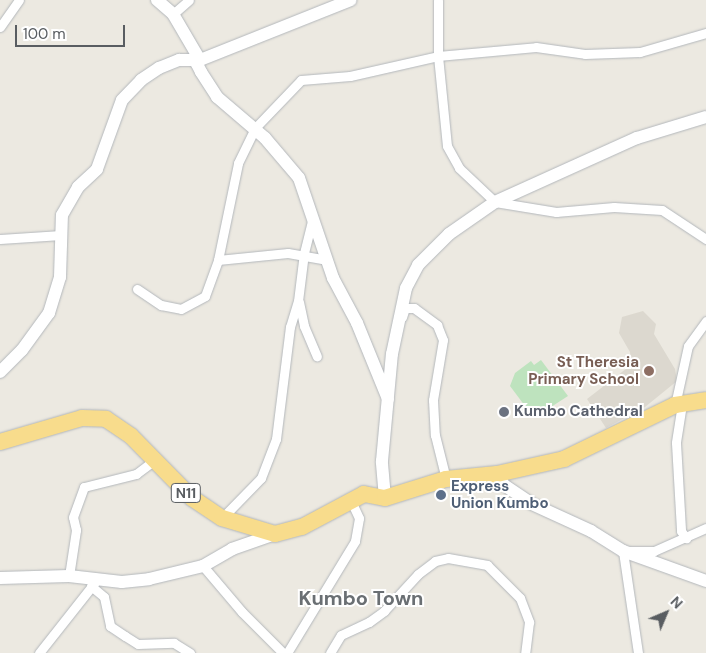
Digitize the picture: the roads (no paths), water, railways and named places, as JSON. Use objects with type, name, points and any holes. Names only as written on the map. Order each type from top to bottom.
[{"type":"highway","name":"N11","points":[[0,442],[82,418],[106,419],[131,436],[153,461],[192,498],[222,518],[275,534],[302,528],[364,494],[385,498],[446,480],[497,474],[564,459],[678,404],[706,400]]},
{"type":"street","points":[[0,27],[19,0]]},
{"type":"street","points":[[158,0],[173,14],[200,60]]},
{"type":"street","points":[[173,14],[189,0]]},
{"type":"street","points":[[0,372],[22,350],[49,313],[60,277],[62,215],[78,187],[97,169],[122,100],[140,80],[159,68],[180,60],[200,60],[351,0]]},
{"type":"street","points":[[438,0],[438,56],[447,146],[459,168],[495,202],[556,212],[614,207],[662,210],[706,239]]},
{"type":"street","points":[[137,290],[161,306],[181,309],[205,296],[218,260],[238,164],[255,128],[301,80],[350,76],[438,56],[536,46],[585,54],[640,52],[706,33]]},
{"type":"street","points":[[200,60],[197,64],[218,97],[255,128],[299,178],[314,215],[327,260],[388,399]]},
{"type":"street","points":[[385,498],[382,461],[398,326],[406,288],[418,265],[449,234],[495,202],[637,138],[706,117]]},
{"type":"street","points":[[222,518],[261,478],[276,439],[290,327],[298,302],[304,253],[314,215]]},
{"type":"street","points":[[0,239],[61,235]]},
{"type":"street","points":[[218,260],[304,253],[327,260]]},
{"type":"street","points":[[298,302],[304,326],[317,356]]},
{"type":"street","points":[[398,326],[405,308],[414,308],[437,325],[443,340],[433,400],[435,435],[446,480]]},
{"type":"street","points":[[686,538],[681,530],[676,443],[678,404],[688,346],[706,321]]},
{"type":"street","points":[[69,576],[76,530],[72,517],[84,487],[136,474],[153,461]]},
{"type":"street","points":[[497,474],[504,485],[532,504],[591,531],[623,551],[706,581]]},
{"type":"street","points":[[287,653],[355,541],[359,518],[351,501]]},
{"type":"street","points":[[623,551],[654,551],[706,528]]},
{"type":"street","points":[[0,578],[69,576],[94,583],[149,579],[203,566],[232,549],[275,534]]},
{"type":"street","points":[[623,551],[638,653]]},
{"type":"street","points":[[330,653],[341,635],[369,622],[384,611],[418,574],[435,561],[448,558],[487,565],[520,598],[529,622],[524,653]]},
{"type":"street","points":[[203,566],[242,612],[283,653]]},
{"type":"street","points":[[39,653],[94,583]]},
{"type":"street","points":[[94,583],[104,597],[110,626],[138,644],[174,643],[190,653]]},
{"type":"place","name":"St Theresia Primary School","points":[[649,371]]},
{"type":"place","name":"Kumbo Cathedral","points":[[504,412]]},
{"type":"place","name":"Express Union Kumbo","points":[[441,495]]},
{"type":"district","name":"Kumbo Town","points":[[361,598]]}]
